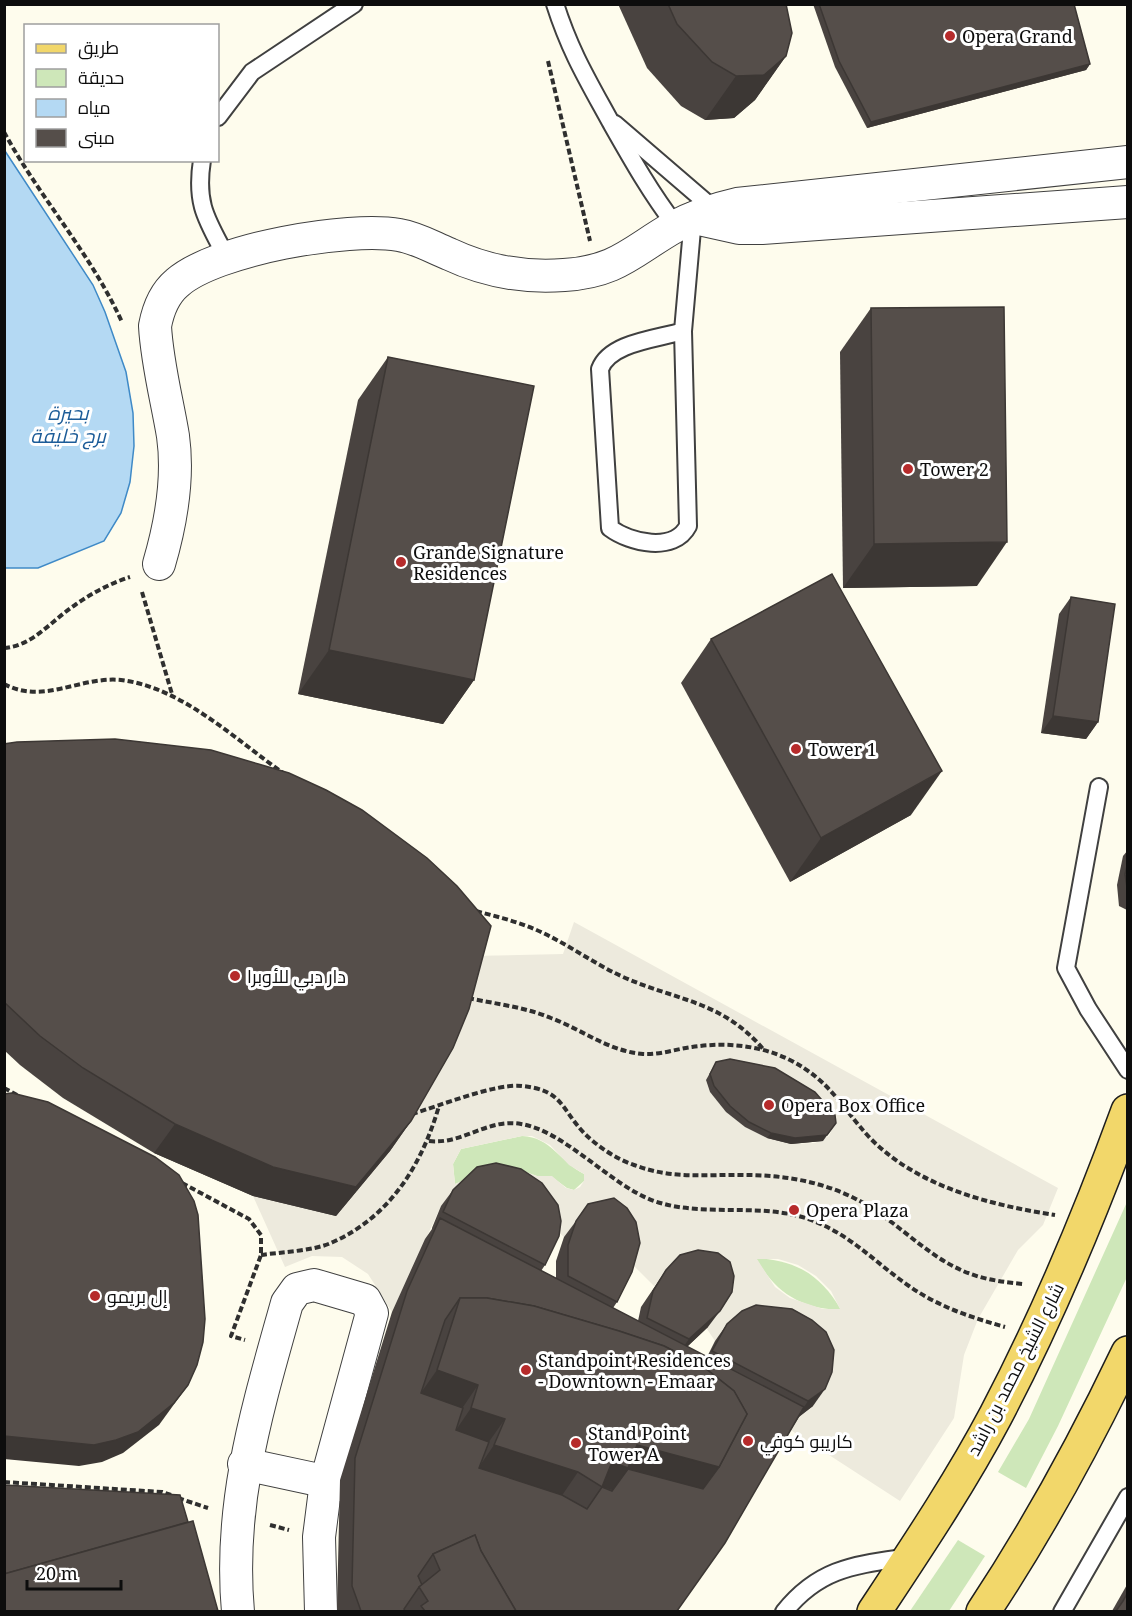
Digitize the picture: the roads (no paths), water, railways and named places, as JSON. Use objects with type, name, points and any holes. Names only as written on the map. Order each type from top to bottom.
[{"type":"main road","name":"شارع الشيخ محمد بن راشد","points":[[874,1611],[911,1557],[996,1415],[1035,1336],[1086,1220],[1128,1111]]},
{"type":"main road","points":[[983,1611],[1031,1537],[1092,1427],[1128,1353]]},
{"type":"street","points":[[148,569],[170,520],[174,465],[173,438],[156,342],[158,311],[174,284],[187,275],[227,258],[332,234],[378,232],[424,242],[474,265],[501,271],[544,275],[596,271],[626,260],[694,218],[760,200],[1128,162]]},
{"type":"street","points":[[694,218],[739,228],[762,228],[1128,202]]},
{"type":"street","points":[[238,1611],[236,1559],[244,1464],[287,1303],[297,1289],[314,1285],[357,1297],[370,1306],[372,1321],[346,1405],[326,1482],[319,1536],[321,1611]]},
{"type":"street","points":[[244,1464],[379,1493]]},
{"type":"lane","points":[[219,116],[252,72],[354,4]]},
{"type":"lane","points":[[555,4],[576,61],[639,175],[694,218]]},
{"type":"lane","points":[[610,120],[694,218],[683,331],[688,526],[684,534],[673,541],[635,541],[622,537],[610,528],[600,369],[604,360],[614,352],[683,331]]},
{"type":"lane","points":[[202,162],[198,185],[201,208],[227,258]]},
{"type":"lane","points":[[1099,787],[1066,968],[1088,1009],[1128,1070]]},
{"type":"lane","points":[[1062,1611],[1128,1497]]},
{"type":"lane","points":[[784,1611],[810,1584],[829,1573],[850,1566],[911,1557]]},
{"type":"water","name":"بحيرة برج خليفة","points":[[5,151],[93,285],[126,372],[133,413],[134,446],[130,482],[121,513],[104,541],[38,568],[5,568]]},
{"type":"place","name":"Opera Grand","points":[[950,36]]},
{"type":"place","name":"Tower 2","points":[[908,469]]},
{"type":"place","name":"Grande Signature Residences","points":[[401,562]]},
{"type":"place","name":"Tower 1","points":[[796,749]]},
{"type":"place","name":"دار دبي للأوبرا","points":[[235,976]]},
{"type":"place","name":"Opera Box Office","points":[[769,1105]]},
{"type":"place","name":"Opera Plaza","points":[[794,1210]]},
{"type":"place","name":"إل بريمو","points":[[95,1296]]},
{"type":"place","name":"Standpoint Residences - Downtown - Emaar","points":[[526,1370]]},
{"type":"place","name":"كاريبو كوفي","points":[[748,1441]]},
{"type":"place","name":"Stand Point Tower A","points":[[576,1443]]}]
